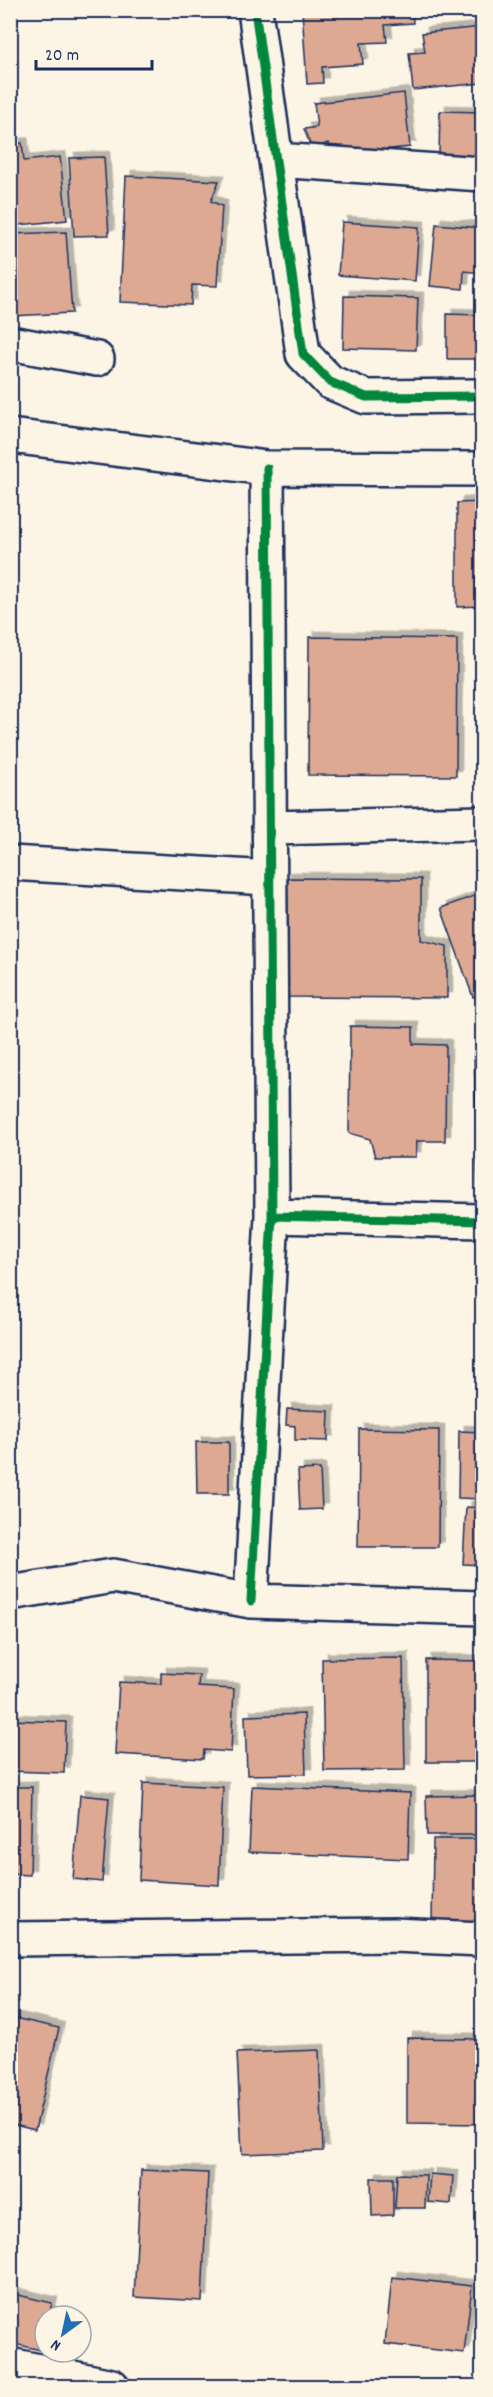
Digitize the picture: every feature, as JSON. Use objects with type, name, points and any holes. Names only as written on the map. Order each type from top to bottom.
[{"type":"street","points":[[255,10],[303,354],[330,382],[366,397],[483,396]]},
{"type":"street","points":[[276,160],[483,174]]},
{"type":"street","points":[[10,343],[97,359]]},
{"type":"street","points":[[10,436],[267,468],[483,469]]},
{"type":"street","points":[[251,1601],[273,1216],[267,468]]},
{"type":"street","points":[[270,828],[483,823]]},
{"type":"street","points":[[10,863],[269,878]]},
{"type":"street","points":[[273,1216],[483,1221]]},
{"type":"street","points":[[10,1593],[113,1576],[251,1601],[483,1608]]},
{"type":"street","points":[[10,1939],[394,1935],[483,1939]]},
{"type":"street","points":[[10,2365],[112,2386]]},
{"type":"building","points":[[302,10],[412,10],[413,23],[385,25],[387,42],[361,43],[363,64],[322,67],[323,83],[307,84]]},
{"type":"building","points":[[482,27],[482,83],[413,90],[409,53],[425,52],[422,33]]},
{"type":"building","points":[[404,93],[410,147],[333,155],[328,143],[312,149],[304,129],[317,127],[314,103]]},
{"type":"building","points":[[440,111],[482,112],[482,158],[439,155]]},
{"type":"building","points":[[22,143],[24,161],[60,157],[67,220],[10,226],[10,145]]},
{"type":"building","points":[[104,157],[109,235],[74,236],[69,158]]},
{"type":"building","points":[[126,176],[219,181],[211,201],[222,206],[217,286],[192,285],[191,305],[120,302]]},
{"type":"building","points":[[342,222],[419,227],[415,281],[338,275]]},
{"type":"building","points":[[436,224],[482,228],[482,273],[464,271],[463,289],[430,286]]},
{"type":"building","points":[[66,232],[72,313],[10,316],[10,234]]},
{"type":"building","points":[[344,296],[418,298],[416,350],[343,348]]},
{"type":"building","points":[[447,314],[482,315],[482,359],[447,359]]},
{"type":"building","points":[[482,502],[482,606],[457,607],[457,503]]},
{"type":"building","points":[[309,637],[457,639],[456,776],[308,775]]},
{"type":"building","points":[[285,878],[421,879],[421,940],[447,946],[447,998],[284,997]]},
{"type":"building","points":[[482,893],[482,994],[473,997],[441,908]]},
{"type":"building","points":[[350,1026],[413,1027],[413,1044],[446,1045],[445,1141],[417,1141],[416,1157],[375,1157],[370,1139],[349,1133]]},
{"type":"building","points":[[474,1052],[482,1052],[482,1192],[478,1192]]},
{"type":"building","points":[[287,1409],[329,1411],[328,1441],[295,1440],[295,1426],[286,1425]]},
{"type":"building","points":[[359,1429],[439,1430],[438,1547],[358,1547]]},
{"type":"building","points":[[459,1431],[482,1432],[482,1499],[458,1498]]},
{"type":"building","points":[[196,1442],[229,1442],[229,1494],[197,1494]]},
{"type":"building","points":[[320,1469],[322,1509],[300,1510],[298,1470]]},
{"type":"building","points":[[466,1507],[482,1508],[482,1565],[463,1564]]},
{"type":"building","points":[[403,1658],[405,1770],[324,1771],[322,1659]]},
{"type":"building","points":[[426,1660],[482,1661],[482,1762],[426,1762]]},
{"type":"building","points":[[161,1673],[199,1675],[198,1687],[234,1689],[231,1752],[204,1750],[203,1759],[115,1754],[119,1682],[161,1684]]},
{"type":"building","points":[[304,1714],[306,1774],[247,1775],[245,1716]]},
{"type":"building","points":[[10,1720],[66,1722],[64,1773],[10,1771]]},
{"type":"building","points":[[143,1783],[223,1787],[219,1885],[139,1880]]},
{"type":"building","points":[[252,1786],[410,1793],[408,1859],[249,1852]]},
{"type":"building","points":[[10,1787],[32,1787],[30,1875],[10,1874]]},
{"type":"building","points":[[80,1795],[109,1798],[102,1882],[73,1879]]},
{"type":"building","points":[[482,1795],[482,1835],[427,1835],[426,1796]]},
{"type":"building","points":[[433,1839],[482,1839],[482,1929],[432,1928]]},
{"type":"building","points":[[10,2017],[59,2028],[35,2130],[10,2124]]},
{"type":"building","points":[[407,2038],[482,2039],[482,2124],[407,2123]]},
{"type":"building","points":[[319,2050],[323,2151],[242,2154],[237,2053]]},
{"type":"building","points":[[141,2170],[208,2173],[202,2301],[134,2297]]},
{"type":"building","points":[[397,2174],[426,2175],[425,2208],[395,2208]]},
{"type":"building","points":[[430,2174],[453,2176],[451,2204],[428,2202]]},
{"type":"building","points":[[371,2178],[393,2178],[393,2215],[372,2216]]},
{"type":"building","points":[[392,2277],[472,2286],[464,2353],[385,2344]]},
{"type":"building","points":[[10,2293],[52,2303],[33,2304],[33,2348],[10,2343]]},
{"type":"cycle path","points":[[255,10],[303,354],[330,382],[366,397],[482,396]]},
{"type":"cycle path","points":[[267,468],[272,1216]]},
{"type":"cycle path","points":[[251,1601],[272,1216],[482,1221]]}]
